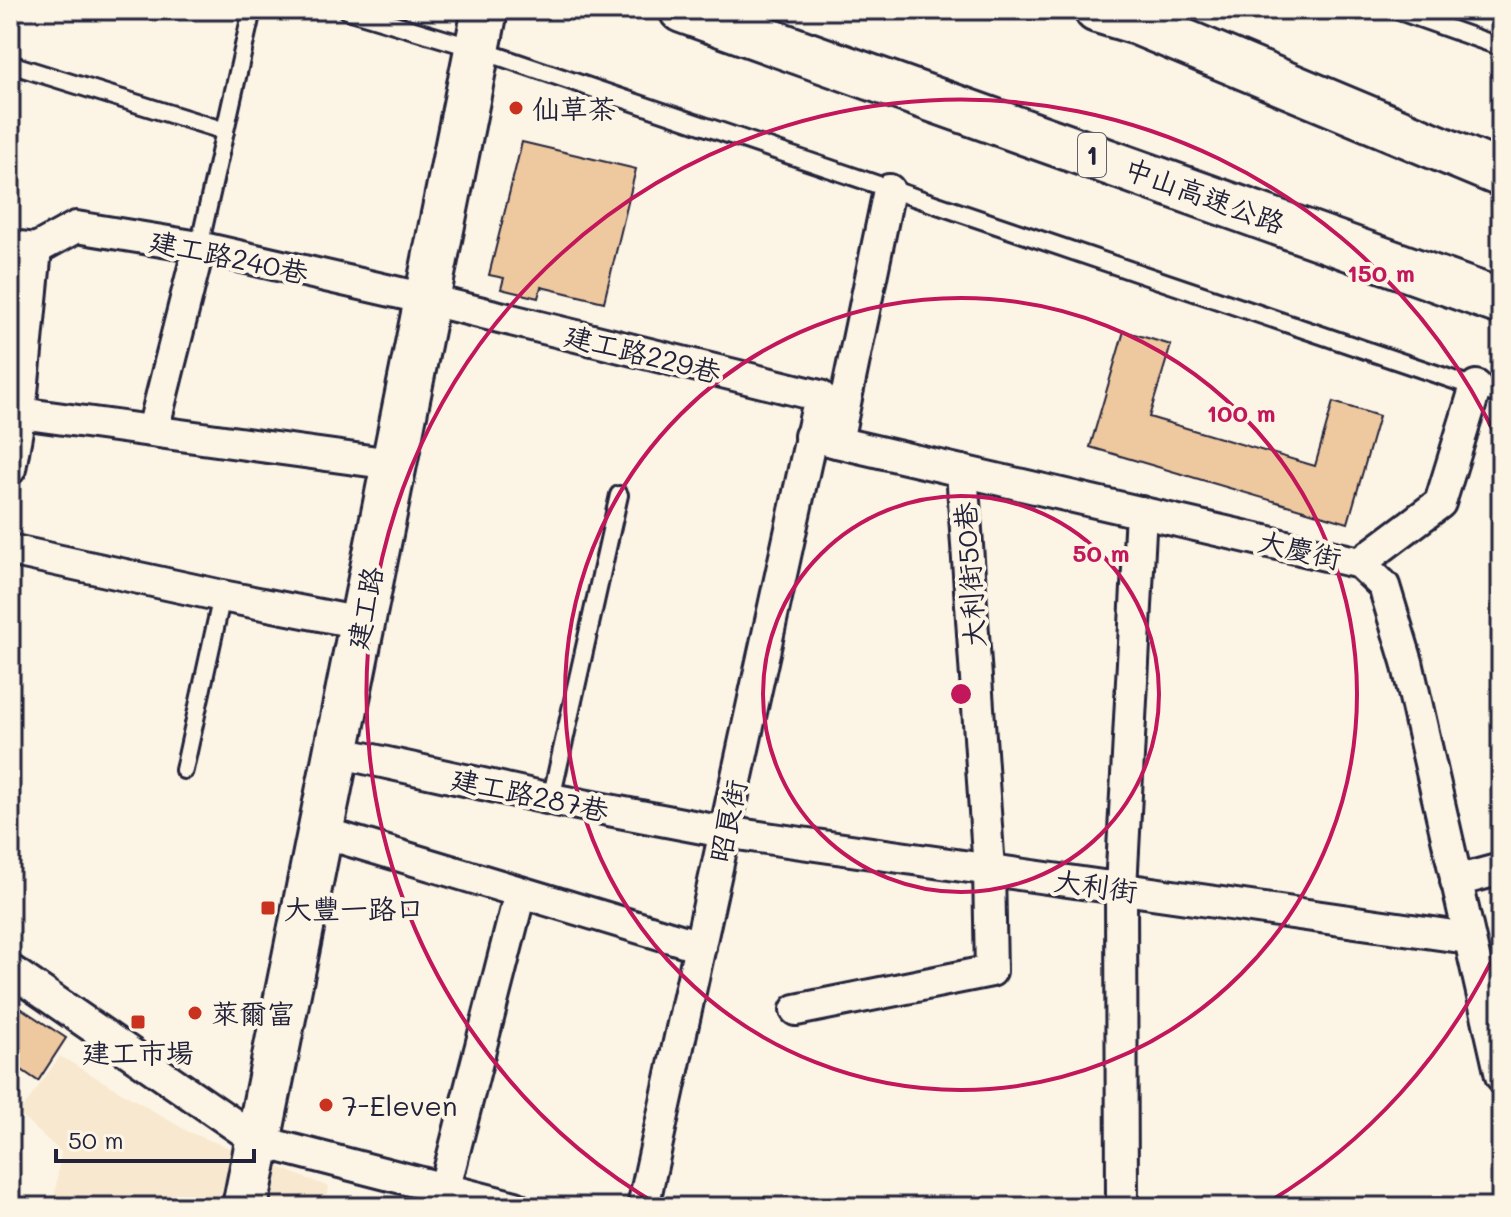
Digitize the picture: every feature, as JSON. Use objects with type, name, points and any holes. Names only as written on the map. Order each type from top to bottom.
[{"type":"main road","name":"中山高速公路","points":[[682,10],[1501,302]]},
{"type":"main road","points":[[1097,10],[1134,21],[1501,174]]},
{"type":"main road","name":"建工路","points":[[245,1207],[481,30]]},
{"type":"street","points":[[824,439],[889,190]]},
{"type":"street","name":"建工路240巷","points":[[23,248],[76,227],[199,247],[426,299]]},
{"type":"street","points":[[153,430],[199,247]]},
{"type":"street","points":[[10,469],[20,413],[23,248]]},
{"type":"street","name":"建工路229巷","points":[[426,299],[820,396],[824,439]]},
{"type":"street","points":[[1360,563],[1440,503],[1489,391]]},
{"type":"street","points":[[20,413],[392,464]]},
{"type":"street","name":"大慶街","points":[[824,439],[1360,563],[1384,586],[1407,662],[1501,1076]]},
{"type":"street","name":"昭良街","points":[[643,1207],[724,832],[824,439]]},
{"type":"street","name":"大利街50巷","points":[[796,1010],[991,971],[989,870],[962,471]]},
{"type":"street","points":[[1122,1207],[1121,888],[1141,512]]},
{"type":"street","points":[[10,550],[361,623]]},
{"type":"street","name":"建工路287巷","points":[[337,752],[551,799],[724,832]]},
{"type":"street","points":[[321,832],[700,946]]},
{"type":"street","name":"大利街","points":[[724,832],[1468,938]]},
{"type":"street","points":[[1456,881],[1501,869]]},
{"type":"street","points":[[444,1191],[520,893]]},
{"type":"street","points":[[10,970],[258,1141],[515,1207]]},
{"type":"lane","points":[[199,247],[252,10]]},
{"type":"lane","points":[[347,10],[481,30],[889,190],[1489,391]]},
{"type":"lane","points":[[1396,10],[1501,47]]},
{"type":"lane","points":[[10,64],[225,131]]},
{"type":"lane","points":[[551,799],[619,495]]},
{"type":"lane","points":[[184,770],[222,596]]},
{"type":"shaded area","points":[[60,1056],[189,1132],[329,1187],[325,1207],[53,1207],[61,1152],[19,1114]]},
{"type":"building","points":[[522,142],[636,169],[604,302],[541,287],[538,298],[501,289],[504,278],[489,275]]},
{"type":"building","points":[[1124,331],[1171,345],[1149,417],[1315,466],[1333,402],[1379,416],[1348,523],[1090,447]]},
{"type":"building","points":[[10,1001],[66,1038],[38,1081],[10,1062]]},
{"type":"place","name":"仙草茶","points":[[516,108]]},
{"type":"place","name":"大豐一路口","points":[[268,908]]},
{"type":"place","name":"萊爾富","points":[[195,1013]]},
{"type":"place","name":"建工市場","points":[[138,1022]]},
{"type":"place","name":"7-Eleven","points":[[326,1105]]}]
